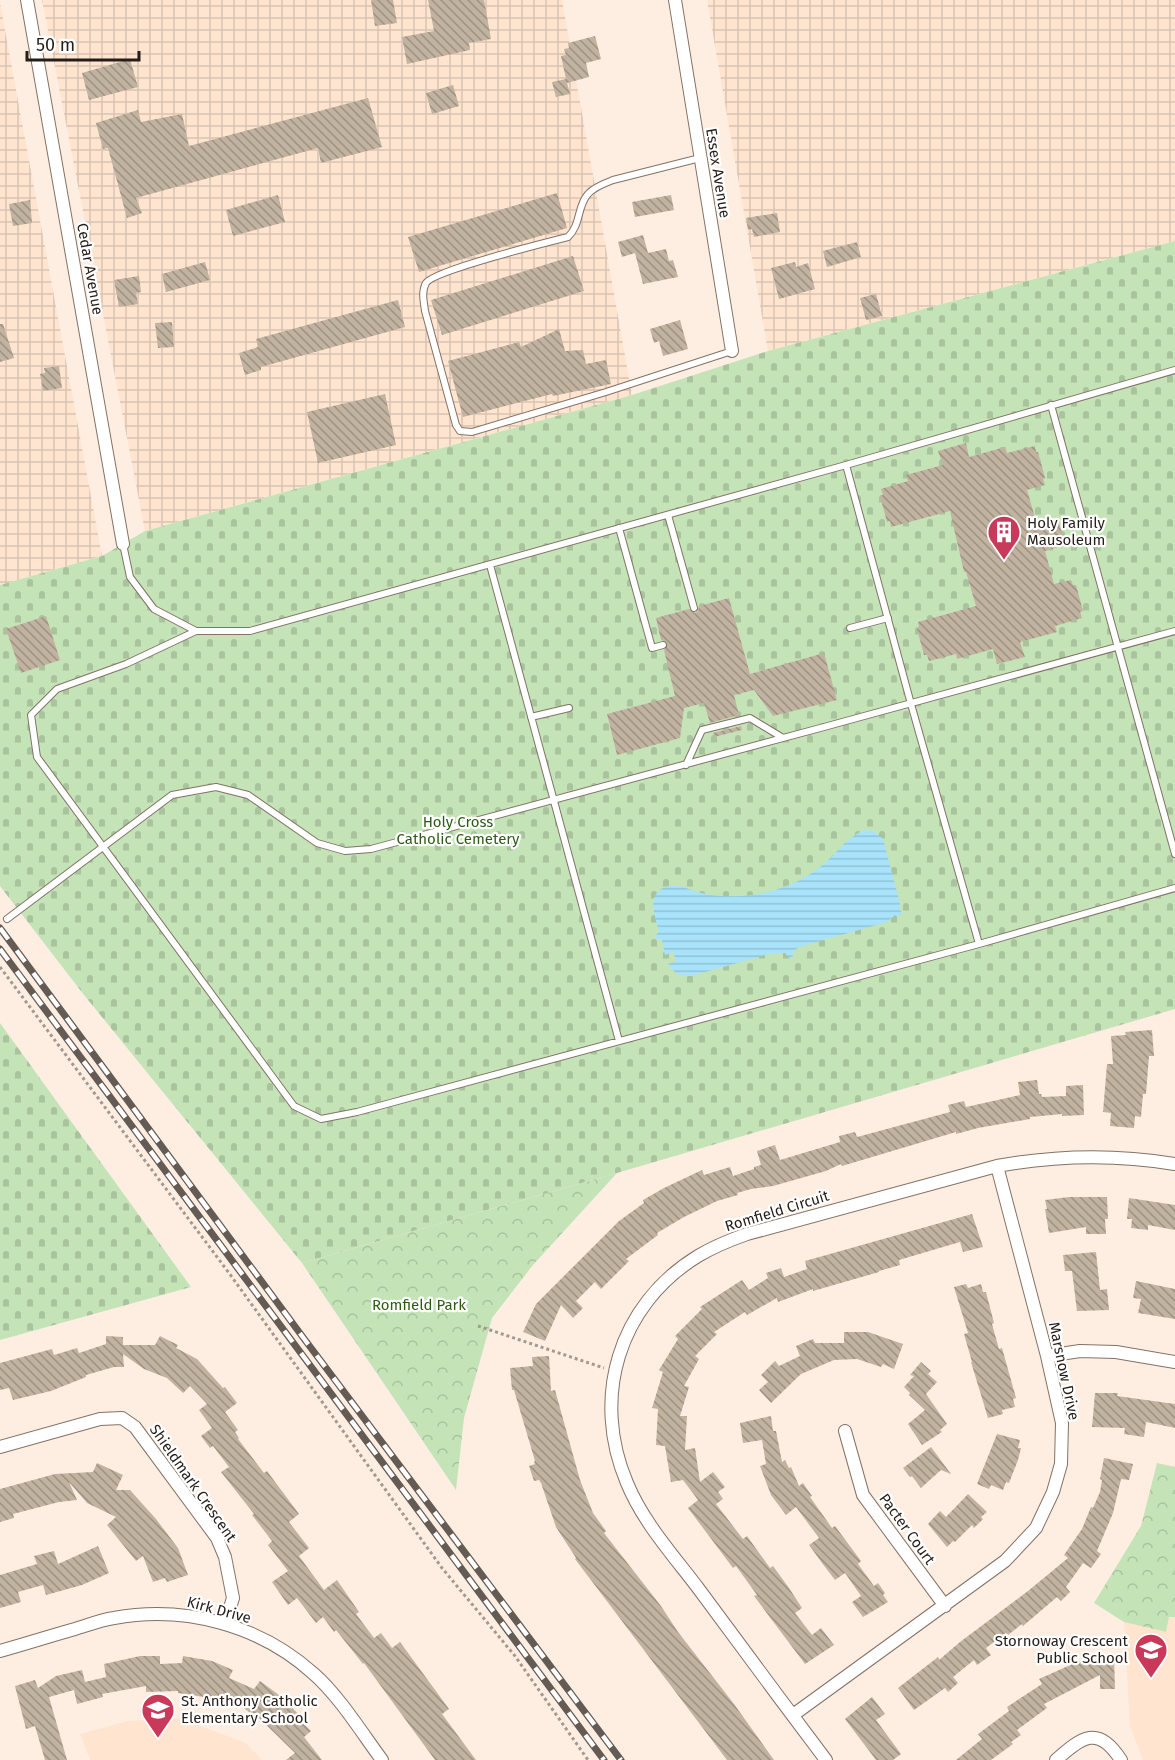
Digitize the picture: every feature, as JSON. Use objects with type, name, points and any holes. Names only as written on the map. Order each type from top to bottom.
[{"type":"street","name":"Cedar Avenue","points":[[27,0],[123,544]]},
{"type":"street","name":"Essex Avenue","points":[[675,0],[732,351]]},
{"type":"street","name":"Romfield Circuit","points":[[826,1760],[651,1526],[627,1484],[615,1444],[611,1409],[613,1372],[627,1335],[645,1306],[678,1270],[720,1244],[747,1234],[997,1166],[1029,1160],[1088,1156],[1174,1160]]},
{"type":"street","name":"Marsnow Drive","points":[[793,1715],[1005,1561],[1036,1528],[1053,1492],[1060,1464],[1062,1423],[1047,1356],[997,1166]]},
{"type":"street","points":[[1047,1356],[1080,1351],[1099,1351],[1175,1362]]},
{"type":"street","name":"Shieldmark Crescent","points":[[0,1448],[100,1419],[122,1418],[135,1427],[207,1524],[221,1548],[229,1573],[233,1598],[225,1624]]},
{"type":"street","name":"Pacter Court","points":[[845,1431],[863,1495],[945,1606]]},
{"type":"street","name":"Kirk Drive","points":[[0,1651],[113,1618],[150,1613],[200,1617],[225,1624],[270,1642],[290,1654],[316,1675],[382,1760]]},
{"type":"street","points":[[1056,1760],[1081,1739],[1095,1737],[1108,1743],[1121,1760]]},
{"type":"lane","points":[[701,158],[602,184],[588,194],[575,231],[568,237],[431,278],[426,282],[423,293],[425,311],[456,425],[460,431],[472,432],[732,351]]},
{"type":"lane","points":[[1175,370],[846,465],[250,631],[196,631],[126,664],[57,689],[31,715],[37,758],[294,1106],[321,1119],[357,1112],[979,944],[1175,888]]},
{"type":"lane","points":[[1051,405],[1175,854]]},
{"type":"lane","points":[[846,465],[979,944]]},
{"type":"lane","points":[[668,514],[694,608]]},
{"type":"lane","points":[[619,528],[652,648],[663,645]]},
{"type":"lane","points":[[123,544],[130,577],[154,609],[196,631]]},
{"type":"lane","points":[[490,565],[619,1041]]},
{"type":"lane","points":[[850,628],[888,618]]},
{"type":"lane","points":[[8,919],[172,795],[216,787],[248,795],[317,843],[345,851],[371,849],[1175,631]]},
{"type":"lane","points":[[531,717],[569,708]]},
{"type":"lane","points":[[686,765],[702,730],[750,718],[783,738]]},
{"type":"path","points":[[0,967],[229,1273],[441,1568],[515,1656],[588,1760]]},
{"type":"path","points":[[478,1326],[613,1372]]},
{"type":"shaded area","points":[[42,0],[562,0],[632,395],[145,531]]},
{"type":"shaded area","points":[[707,0],[1175,0],[1175,241],[768,351]]},
{"type":"shaded area","points":[[0,3],[102,556],[0,585]]},
{"type":"shaded area","name":"Stornoway Crescent Public School","points":[[1169,1616],[1175,1617],[1175,1760],[1143,1760],[1130,1726],[1124,1622],[1166,1632]]},
{"type":"shaded area","name":"St. Anthony Catholic Elementary School","points":[[179,1718],[246,1743],[262,1760],[90,1760],[80,1734],[128,1721]]},
{"type":"green space","name":"Holy Cross Catholic Cemetery","points":[[1175,241],[1175,1009],[302,1263],[84,995],[0,886],[0,585],[102,556],[145,531],[632,395],[768,351]]},
{"type":"green space","points":[[0,1023],[191,1287],[0,1340]]},
{"type":"green space","name":"Romfield Park","points":[[617,1173],[533,1265],[492,1318],[464,1418],[456,1490],[302,1263]]},
{"type":"green space","points":[[1157,1463],[1175,1467],[1175,1617],[1169,1617],[1166,1632],[1124,1622],[1094,1603],[1141,1526]]},
{"type":"water","points":[[864,830],[874,831],[883,839],[900,903],[899,909],[902,912],[900,917],[895,915],[887,922],[799,947],[789,958],[785,953],[773,953],[691,976],[678,974],[668,964],[676,961],[673,952],[665,955],[662,940],[656,939],[655,936],[659,932],[653,904],[654,898],[661,889],[667,886],[677,886],[707,894],[726,896],[772,891],[812,873],[849,839]]},
{"type":"building","points":[[371,0],[393,0],[397,23],[375,26]]},
{"type":"building","points":[[428,0],[484,0],[491,39],[469,43],[470,50],[407,64],[402,37],[434,31]]},
{"type":"building","points":[[595,36],[601,59],[586,63],[589,77],[567,83],[570,94],[556,97],[552,82],[566,79],[561,56],[566,55],[564,49],[569,48],[568,43]]},
{"type":"building","points":[[130,59],[138,87],[89,100],[82,73]]},
{"type":"building","points":[[453,85],[459,106],[432,114],[426,93]]},
{"type":"building","points":[[368,98],[382,147],[321,163],[318,148],[136,198],[142,213],[127,218],[108,148],[103,149],[96,123],[138,110],[141,122],[182,114],[189,146]]},
{"type":"building","points":[[557,193],[567,228],[419,272],[408,237]]},
{"type":"building","points":[[278,195],[285,222],[233,236],[226,210]]},
{"type":"building","points":[[671,195],[674,210],[635,217],[632,202]]},
{"type":"building","points":[[30,200],[32,223],[13,226],[9,204]]},
{"type":"building","points":[[777,213],[780,232],[754,237],[752,229],[748,230],[746,218]]},
{"type":"building","points":[[643,235],[648,253],[666,249],[669,261],[673,260],[678,277],[643,284],[635,253],[622,257],[618,242]]},
{"type":"building","points":[[857,242],[861,257],[827,267],[823,251]]},
{"type":"building","points":[[573,256],[584,291],[442,335],[431,300]]},
{"type":"building","points":[[205,262],[210,280],[166,292],[162,274]]},
{"type":"building","points":[[795,262],[796,267],[808,263],[815,289],[779,299],[771,268]]},
{"type":"building","points":[[139,276],[141,292],[136,293],[138,304],[119,307],[114,280]]},
{"type":"building","points":[[876,294],[882,316],[866,320],[860,298]]},
{"type":"building","points":[[398,300],[405,327],[261,367],[261,370],[245,375],[239,353],[258,347],[256,339]]},
{"type":"building","points":[[680,320],[688,349],[663,356],[659,341],[654,343],[650,329]]},
{"type":"building","points":[[172,322],[174,347],[158,348],[155,323]]},
{"type":"building","points":[[0,324],[3,324],[14,358],[0,362]]},
{"type":"building","points":[[559,329],[565,351],[583,350],[586,364],[606,360],[611,384],[553,396],[552,394],[463,417],[448,361],[519,342],[521,347]]},
{"type":"building","points":[[59,366],[62,388],[43,391],[40,374],[45,373],[44,368]]},
{"type":"building","points":[[385,394],[396,445],[318,463],[307,412]]},
{"type":"building","name":"Holy Family Mausoleum","points":[[966,443],[969,457],[1005,447],[1007,453],[1035,446],[1045,478],[1043,479],[1045,485],[1027,490],[1037,524],[1058,518],[1065,545],[1045,551],[1054,584],[1071,580],[1073,585],[1076,585],[1083,611],[1080,612],[1082,618],[1055,626],[1057,632],[1020,642],[1025,657],[997,664],[993,649],[957,659],[956,654],[929,661],[927,655],[924,655],[917,629],[919,628],[918,622],[976,606],[966,572],[964,572],[950,511],[891,527],[890,521],[887,522],[880,496],[883,495],[881,489],[908,481],[906,475],[943,465],[938,451]]},
{"type":"building","points":[[729,598],[750,674],[824,653],[837,700],[773,716],[754,690],[734,695],[739,715],[710,723],[704,703],[684,708],[680,738],[617,755],[607,714],[675,696],[664,650],[668,644],[661,640],[656,618],[689,609],[695,613],[699,606]]},
{"type":"building","points":[[46,616],[60,660],[21,673],[6,629]]},
{"type":"building","points":[[741,726],[742,730],[714,737],[713,733]]},
{"type":"building","points":[[1152,1030],[1154,1056],[1149,1056],[1146,1094],[1143,1094],[1141,1117],[1135,1116],[1134,1128],[1110,1126],[1111,1113],[1103,1112],[1107,1064],[1113,1064],[1111,1036],[1126,1035],[1125,1032]]},
{"type":"building","points":[[1037,1080],[1039,1094],[1042,1097],[1066,1096],[1066,1086],[1083,1085],[1084,1115],[1062,1116],[1062,1114],[1030,1117],[1030,1119],[956,1134],[956,1132],[842,1166],[841,1164],[826,1171],[773,1186],[737,1193],[738,1195],[717,1201],[684,1217],[657,1233],[658,1235],[626,1259],[629,1261],[601,1289],[595,1282],[576,1301],[583,1308],[573,1318],[561,1305],[545,1341],[523,1332],[536,1304],[619,1221],[644,1203],[643,1200],[664,1188],[702,1170],[704,1175],[730,1167],[733,1176],[754,1169],[761,1165],[757,1151],[775,1145],[780,1160],[840,1142],[839,1136],[855,1132],[857,1137],[950,1112],[948,1105],[964,1101],[966,1107],[1020,1095],[1018,1082]]},
{"type":"building","points":[[1069,1197],[1107,1197],[1106,1234],[1086,1234],[1086,1227],[1049,1233],[1045,1200]]},
{"type":"building","points":[[1129,1198],[1175,1205],[1175,1230],[1148,1225],[1148,1230],[1131,1228],[1132,1219],[1127,1219]]},
{"type":"building","points":[[972,1214],[983,1247],[963,1252],[960,1242],[899,1260],[900,1265],[879,1272],[813,1291],[813,1289],[778,1302],[777,1298],[747,1315],[745,1312],[714,1332],[717,1334],[695,1356],[699,1359],[684,1386],[689,1387],[680,1416],[687,1416],[685,1450],[695,1448],[700,1482],[713,1472],[725,1487],[718,1492],[723,1499],[716,1504],[743,1539],[747,1536],[770,1568],[773,1566],[789,1588],[802,1608],[795,1613],[812,1635],[821,1628],[834,1645],[805,1664],[754,1596],[757,1595],[736,1566],[733,1568],[688,1508],[698,1500],[683,1480],[671,1482],[665,1446],[656,1445],[658,1409],[652,1408],[663,1372],[659,1370],[678,1339],[675,1336],[702,1309],[700,1307],[742,1280],[749,1290],[768,1278],[766,1273],[781,1268],[784,1277],[807,1269],[805,1261]]},
{"type":"building","points":[[1096,1252],[1100,1290],[1107,1289],[1109,1310],[1077,1311],[1072,1271],[1065,1271],[1063,1255]]},
{"type":"building","points":[[1136,1281],[1175,1289],[1175,1319],[1138,1313],[1141,1299],[1133,1298]]},
{"type":"building","points":[[966,1284],[968,1288],[981,1284],[983,1292],[986,1292],[999,1349],[1002,1348],[1016,1398],[1013,1399],[1015,1407],[1002,1410],[1003,1414],[988,1418],[971,1362],[964,1334],[968,1333],[954,1287]]},
{"type":"building","points":[[844,1332],[868,1332],[903,1344],[894,1369],[883,1364],[881,1367],[857,1359],[834,1360],[801,1374],[771,1403],[759,1390],[768,1382],[761,1375],[775,1361],[779,1366],[800,1356],[796,1346],[813,1339],[815,1343],[844,1343]]},
{"type":"building","points":[[106,1336],[123,1337],[123,1345],[155,1345],[160,1336],[178,1345],[176,1348],[197,1359],[223,1388],[225,1387],[237,1403],[225,1412],[238,1430],[235,1432],[238,1439],[264,1473],[267,1471],[299,1514],[289,1522],[309,1548],[299,1556],[324,1590],[337,1580],[359,1612],[356,1614],[374,1638],[381,1633],[392,1648],[400,1642],[449,1709],[442,1714],[476,1760],[435,1760],[364,1663],[336,1630],[334,1632],[323,1617],[316,1623],[297,1598],[288,1605],[272,1582],[288,1571],[268,1545],[272,1541],[252,1515],[254,1514],[221,1472],[229,1467],[213,1446],[210,1448],[201,1436],[212,1428],[199,1410],[207,1404],[190,1386],[183,1393],[167,1378],[144,1369],[123,1354],[124,1367],[114,1367],[86,1375],[86,1377],[51,1391],[13,1400],[9,1388],[0,1390],[0,1363],[52,1349],[54,1355],[77,1348],[79,1353],[106,1344]]},
{"type":"building","points":[[549,1356],[551,1391],[555,1390],[580,1480],[593,1513],[606,1531],[604,1533],[661,1606],[774,1760],[727,1760],[575,1559],[556,1527],[541,1483],[539,1480],[534,1481],[529,1466],[535,1464],[535,1461],[514,1390],[512,1390],[510,1368],[533,1366],[532,1357]]},
{"type":"building","points":[[921,1362],[931,1371],[928,1374],[937,1382],[926,1394],[947,1424],[940,1430],[942,1432],[922,1445],[908,1424],[925,1410],[904,1387],[914,1376],[910,1375]]},
{"type":"building","points":[[1095,1393],[1118,1393],[1117,1396],[1175,1404],[1175,1428],[1146,1422],[1144,1437],[1124,1434],[1125,1428],[1092,1427]]},
{"type":"building","points":[[771,1416],[782,1462],[785,1460],[789,1468],[791,1467],[799,1486],[803,1483],[832,1528],[835,1526],[861,1561],[858,1564],[874,1586],[878,1583],[885,1593],[883,1595],[888,1602],[863,1617],[852,1602],[861,1596],[845,1573],[835,1580],[822,1563],[809,1545],[819,1538],[796,1507],[786,1515],[771,1495],[760,1466],[766,1464],[762,1440],[743,1443],[740,1423]]},
{"type":"building","points":[[997,1434],[1020,1440],[1018,1448],[1021,1448],[1009,1483],[1006,1482],[1003,1490],[991,1485],[989,1489],[977,1484]]},
{"type":"building","points":[[931,1447],[951,1474],[941,1470],[921,1488],[903,1468]]},
{"type":"building","points":[[1104,1458],[1133,1464],[1129,1480],[1121,1479],[1113,1513],[1097,1551],[1101,1554],[1091,1568],[1083,1563],[1066,1587],[1070,1592],[1061,1601],[1057,1597],[1023,1626],[1022,1624],[1008,1635],[1006,1633],[986,1648],[991,1655],[977,1665],[974,1660],[953,1677],[958,1683],[948,1692],[945,1688],[914,1710],[898,1688],[938,1657],[939,1660],[1068,1558],[1064,1555],[1082,1529],[1100,1492]]},
{"type":"building","points":[[97,1463],[123,1475],[116,1490],[130,1490],[156,1519],[178,1548],[188,1575],[167,1582],[165,1578],[153,1582],[143,1556],[136,1561],[107,1525],[116,1517],[87,1503],[69,1482],[77,1500],[59,1502],[13,1514],[14,1518],[0,1522],[0,1489],[55,1474],[93,1472]]},
{"type":"building","points":[[968,1494],[987,1512],[974,1528],[972,1525],[947,1547],[928,1524],[940,1511],[946,1517]]},
{"type":"building","points":[[98,1546],[109,1573],[82,1585],[46,1595],[43,1585],[18,1592],[21,1602],[0,1608],[0,1575],[37,1564],[34,1556],[54,1551],[58,1564]]},
{"type":"building","points":[[140,1656],[160,1656],[160,1664],[182,1663],[183,1656],[212,1661],[233,1670],[229,1678],[254,1689],[260,1681],[283,1698],[301,1717],[299,1719],[311,1731],[304,1737],[322,1760],[286,1760],[295,1753],[254,1713],[253,1715],[233,1700],[229,1708],[204,1697],[178,1693],[178,1691],[146,1692],[146,1686],[102,1694],[103,1697],[77,1704],[74,1690],[49,1697],[67,1760],[45,1760],[35,1726],[26,1729],[15,1686],[35,1680],[38,1688],[56,1676],[82,1670],[85,1682],[106,1677],[104,1664]]},
{"type":"building","points":[[1114,1657],[1115,1689],[1100,1689],[1100,1675],[1044,1704],[1047,1708],[1017,1730],[1021,1735],[1011,1742],[1013,1744],[991,1760],[956,1760],[982,1739],[978,1734],[1009,1711],[1007,1707],[1042,1684],[1039,1679],[1086,1658]]},
{"type":"building","points":[[872,1697],[885,1714],[876,1720],[901,1754],[893,1760],[876,1760],[845,1719]]},
{"type":"railway","points":[[0,928],[305,1340],[621,1760]]},
{"type":"railway","points":[[0,949],[604,1760]]},
{"type":"place","name":"Holy Family Mausoleum","points":[[1004,561]]},
{"type":"place","name":"Stornoway Crescent Public School","points":[[1151,1679]]},
{"type":"place","name":"St. Anthony Catholic Elementary School","points":[[158,1739]]}]
